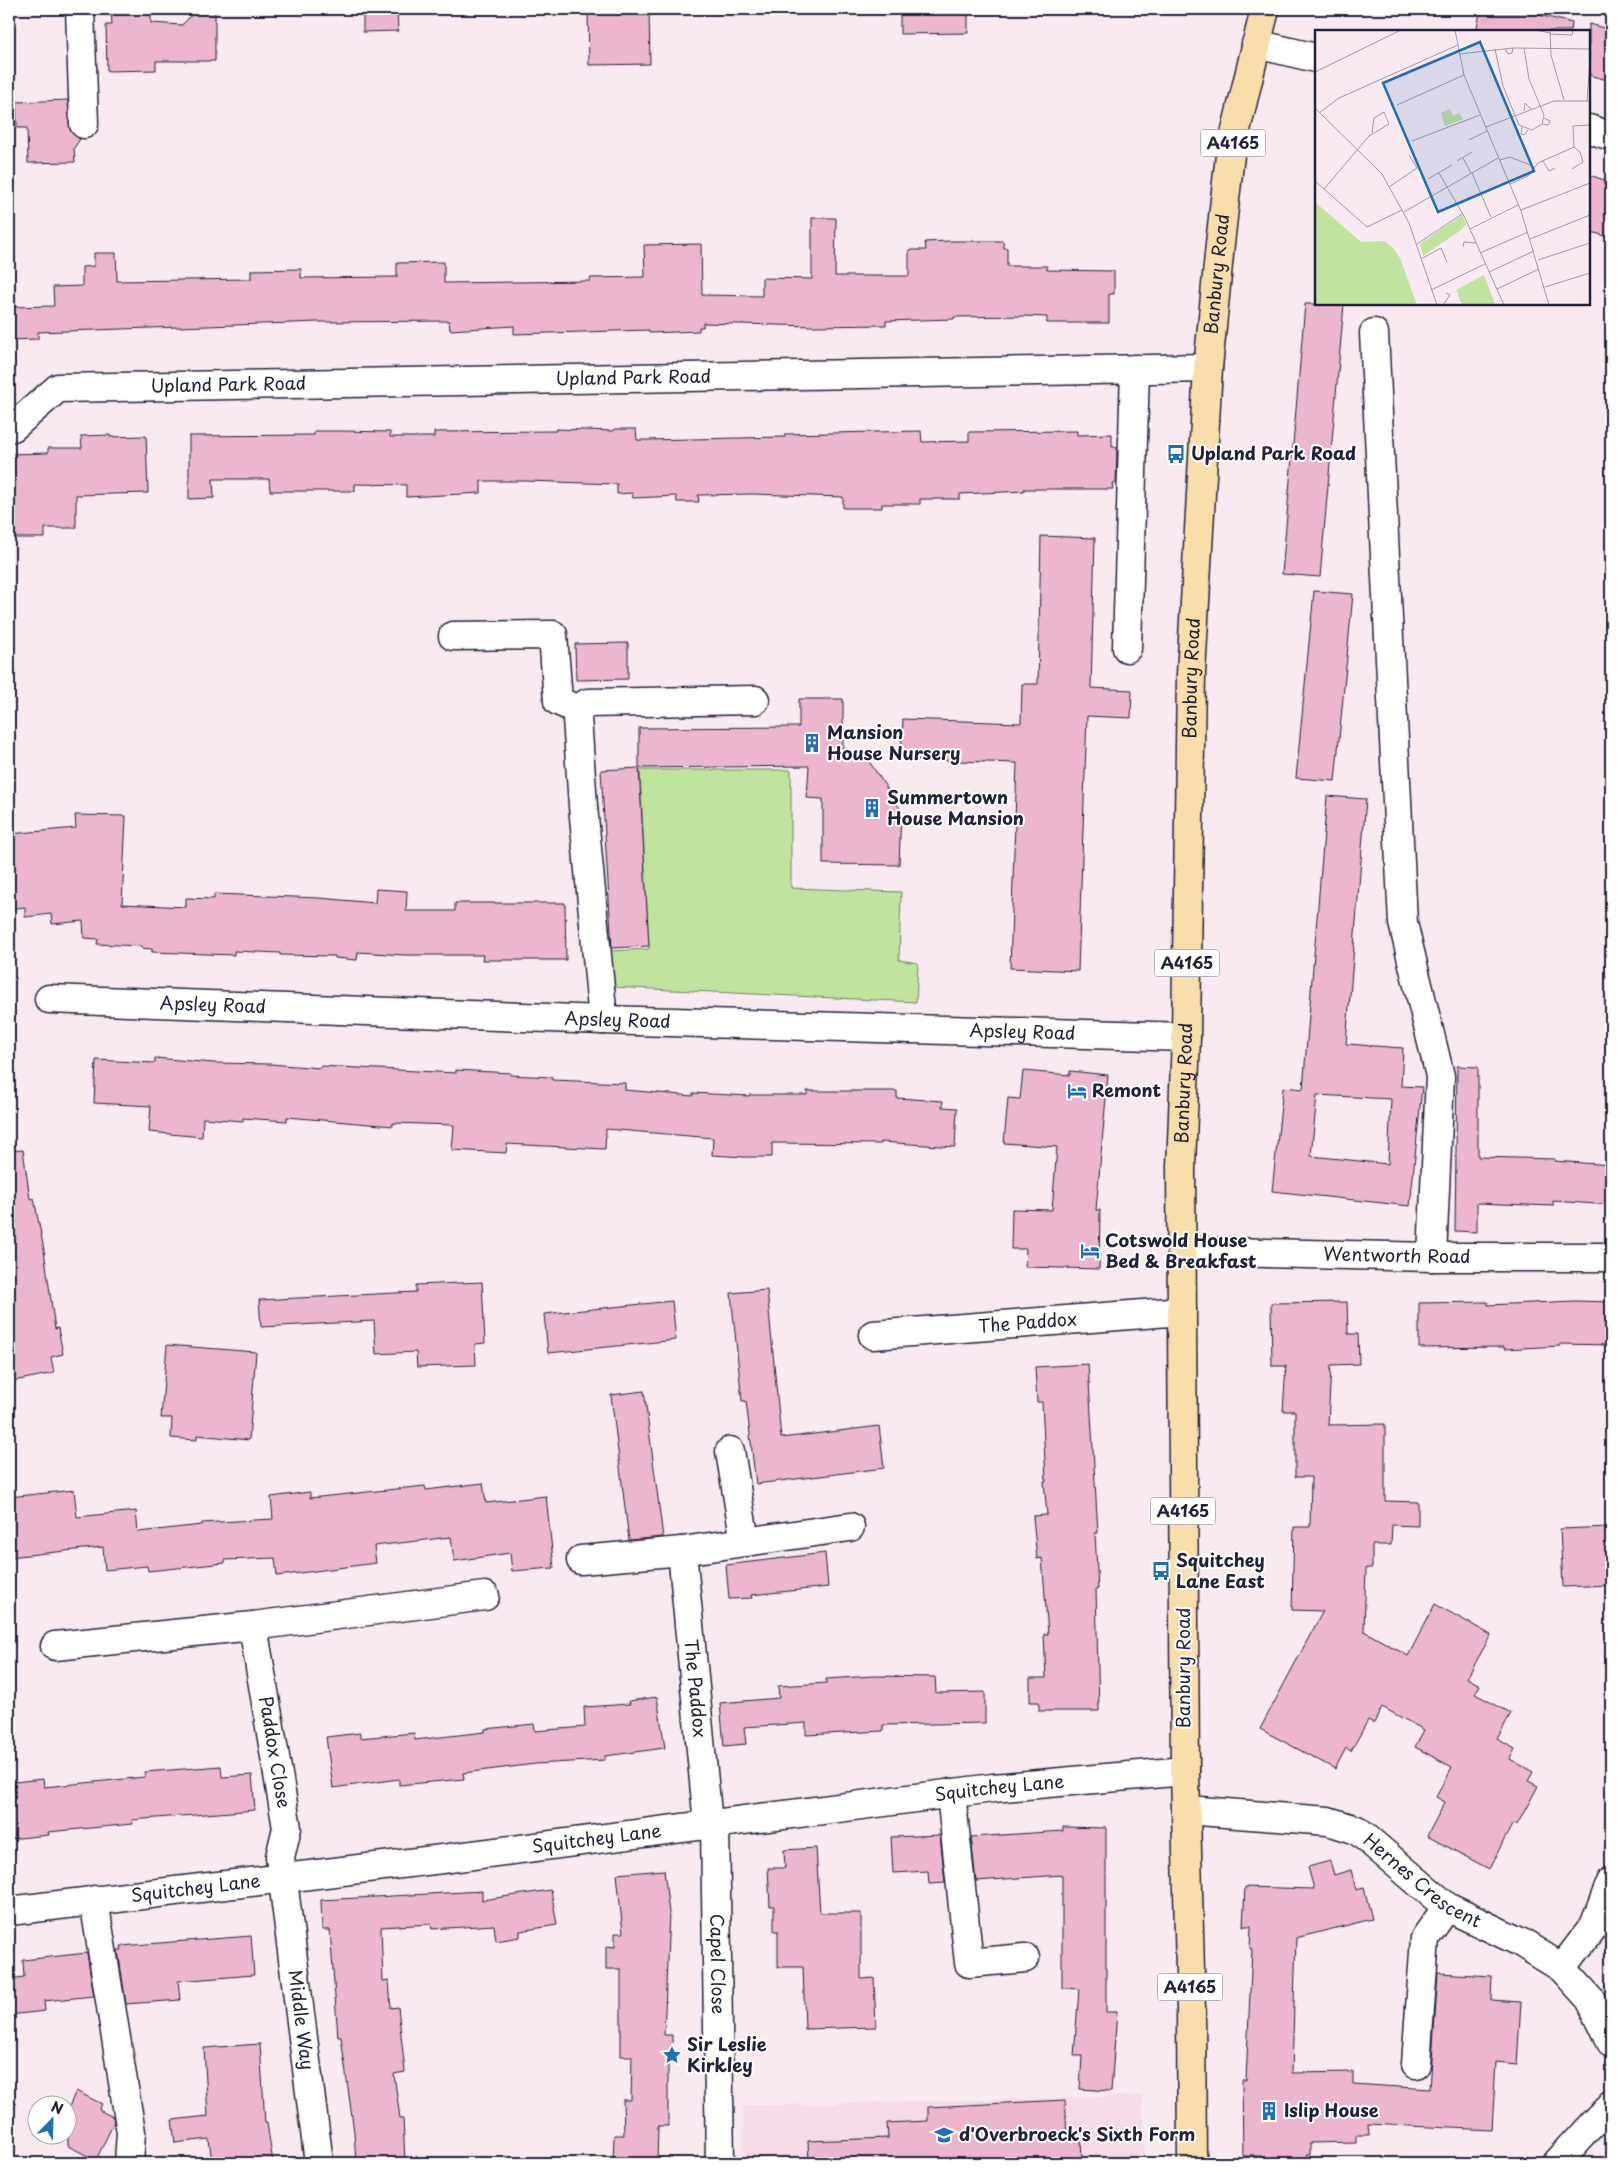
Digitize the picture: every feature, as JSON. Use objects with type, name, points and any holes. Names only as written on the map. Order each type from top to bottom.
[{"type":"main road","name":"Banbury Road","points":[[1192,2163],[1185,1770],[1181,1167],[1186,1037],[1191,674],[1208,368],[1230,155],[1265,9]]},
{"type":"street","points":[[80,9],[84,124]]},
{"type":"street","points":[[1256,44],[1315,58]]},
{"type":"street","points":[[1590,129],[1611,136]]},
{"type":"street","points":[[1374,333],[1403,923],[1440,1076],[1432,1257]]},
{"type":"street","name":"Upland Park Road","points":[[12,427],[58,388],[1208,368]]},
{"type":"street","points":[[1127,648],[1135,369]]},
{"type":"street","points":[[453,636],[552,635],[558,701],[578,710]]},
{"type":"street","points":[[604,1020],[583,806],[578,710],[587,703],[755,700]]},
{"type":"street","name":"Apsley Road","points":[[49,999],[604,1020],[1186,1037]]},
{"type":"street","name":"Wentworth Road","points":[[1182,1251],[1432,1257],[1611,1257]]},
{"type":"street","name":"The Paddox","points":[[873,1335],[1182,1311]]},
{"type":"street","points":[[730,1451],[745,1542]]},
{"type":"street","points":[[581,1560],[682,1551],[850,1527]]},
{"type":"street","name":"The Paddox","points":[[682,1551],[711,1824]]},
{"type":"street","points":[[54,1646],[253,1626],[485,1596]]},
{"type":"street","name":"Paddox Close","points":[[253,1626],[287,1828],[280,1857],[283,1877]]},
{"type":"street","name":"Squitchey Lane","points":[[9,1912],[94,1900],[442,1859],[952,1793],[1185,1770]]},
{"type":"street","points":[[952,1793],[969,1963],[1025,1958]]},
{"type":"street","name":"Hernes Crescent","points":[[1187,1810],[1328,1821],[1357,1830],[1447,1907],[1520,1942],[1562,1968],[1590,1999],[1611,2042]]},
{"type":"street","name":"Capel Close","points":[[711,1824],[720,2163]]},
{"type":"street","name":"Middle Way","points":[[283,1877],[319,2163]]},
{"type":"street","points":[[1562,1968],[1594,1926],[1611,1882]]},
{"type":"street","points":[[94,1900],[132,2132],[129,2163]]},
{"type":"street","points":[[1416,2064],[1424,1938],[1447,1907]]},
{"type":"street","points":[[1557,2163],[1600,2116],[1611,2107]]},
{"type":"shaded area","name":"d'Overbroeck's Sixth Form","points":[[1143,2096],[1144,2163],[744,2163],[743,2106]]},
{"type":"green space","points":[[640,770],[791,770],[791,888],[901,892],[899,960],[918,963],[916,1002],[612,987],[611,951],[649,949]]},
{"type":"building","points":[[111,9],[151,9],[151,23],[182,25],[197,9],[215,9],[215,61],[156,61],[156,70],[107,71],[106,25],[112,25]]},
{"type":"building","points":[[363,9],[397,9],[398,31],[363,32]]},
{"type":"building","points":[[588,9],[649,9],[650,64],[589,65]]},
{"type":"building","points":[[900,9],[968,9],[968,33],[900,34]]},
{"type":"building","points":[[1481,9],[1515,9],[1572,23],[1571,30],[1476,30]]},
{"type":"building","points":[[1589,24],[1611,30],[1611,81],[1590,75]]},
{"type":"building","points":[[68,100],[71,132],[80,139],[74,148],[75,162],[28,163],[27,128],[17,128],[16,102]]},
{"type":"building","points":[[1590,175],[1611,182],[1611,238],[1590,231]]},
{"type":"building","points":[[812,218],[836,218],[835,276],[909,276],[909,250],[926,250],[925,242],[949,241],[1003,241],[1004,248],[1007,248],[1007,266],[1047,266],[1047,270],[1114,271],[1114,294],[1109,294],[1109,323],[1047,323],[1047,317],[1024,316],[954,317],[954,319],[886,321],[886,325],[813,326],[703,323],[703,327],[699,327],[699,331],[649,333],[649,330],[514,334],[514,326],[450,330],[449,321],[319,322],[38,332],[38,339],[9,340],[9,307],[54,306],[53,287],[82,286],[82,267],[94,266],[94,253],[116,253],[117,281],[251,279],[251,270],[301,269],[301,278],[397,277],[397,263],[444,262],[444,283],[590,281],[590,278],[645,277],[644,245],[701,244],[702,295],[762,296],[762,278],[812,279]]},
{"type":"building","points":[[1305,304],[1344,305],[1320,577],[1282,574]]},
{"type":"building","points":[[556,429],[614,431],[614,429],[636,429],[637,440],[785,437],[785,434],[921,431],[922,442],[969,441],[969,432],[1077,431],[1077,435],[1112,434],[1112,447],[1117,447],[1116,483],[1112,483],[1113,489],[1024,489],[1024,491],[960,494],[960,499],[920,499],[920,504],[882,504],[882,508],[843,508],[843,497],[753,494],[698,495],[699,502],[677,502],[676,496],[633,498],[632,493],[617,494],[617,484],[525,481],[481,481],[481,493],[406,497],[406,485],[355,484],[355,491],[270,491],[269,479],[213,479],[214,498],[189,499],[189,436],[314,435],[314,431],[343,431],[390,432],[390,437],[434,437],[434,432],[556,431]]},
{"type":"building","points":[[110,435],[110,437],[146,436],[148,493],[76,495],[76,528],[45,528],[45,538],[9,538],[9,454],[48,453],[48,448],[82,448],[81,436]]},
{"type":"building","points":[[1041,536],[1095,538],[1091,688],[1132,690],[1131,718],[1087,716],[1078,971],[1010,968],[1017,763],[901,759],[903,719],[1021,723],[1022,684],[1038,684]]},
{"type":"building","points":[[1314,591],[1353,594],[1335,781],[1296,778]]},
{"type":"building","points":[[628,643],[628,679],[576,680],[575,644]]},
{"type":"building","points":[[799,699],[843,699],[843,754],[865,755],[901,810],[899,865],[823,864],[823,799],[807,798],[809,766],[639,768],[639,728],[799,727]]},
{"type":"building","points":[[639,768],[649,946],[612,948],[601,770]]},
{"type":"building","points":[[1327,796],[1366,799],[1346,1044],[1403,1048],[1401,1086],[1422,1087],[1410,1206],[1272,1191],[1283,1087],[1303,1089]],"holes":[[[1317,1095],[1391,1099],[1388,1164],[1311,1156]]]},
{"type":"building","points":[[75,815],[126,816],[122,904],[186,907],[186,898],[214,899],[214,894],[319,898],[375,903],[376,889],[407,891],[406,911],[455,911],[455,903],[565,903],[566,960],[482,960],[483,955],[404,955],[358,952],[357,960],[335,958],[335,956],[280,955],[280,953],[234,951],[234,955],[152,952],[152,949],[141,948],[141,946],[97,944],[98,939],[84,938],[83,921],[52,924],[51,914],[25,917],[25,907],[9,909],[9,834],[76,828]]},
{"type":"building","points":[[155,1058],[320,1068],[320,1066],[456,1073],[456,1070],[511,1073],[510,1075],[552,1077],[552,1080],[625,1083],[625,1090],[693,1096],[693,1093],[749,1096],[807,1095],[807,1091],[897,1091],[897,1098],[943,1101],[942,1107],[957,1108],[955,1147],[881,1142],[881,1144],[772,1143],[772,1157],[744,1157],[712,1155],[713,1138],[606,1129],[605,1149],[507,1144],[506,1153],[452,1150],[454,1125],[393,1123],[393,1126],[287,1117],[287,1121],[243,1118],[243,1121],[203,1118],[202,1137],[149,1132],[151,1106],[94,1103],[96,1060],[155,1063]]},
{"type":"building","points":[[1457,1066],[1478,1067],[1478,1157],[1555,1159],[1554,1161],[1611,1165],[1611,1205],[1553,1201],[1553,1206],[1477,1203],[1477,1232],[1455,1231]]},
{"type":"building","points":[[1023,1071],[1070,1075],[1070,1071],[1108,1075],[1096,1210],[1100,1210],[1099,1269],[1025,1267],[1026,1249],[1011,1249],[1012,1209],[1052,1210],[1057,1147],[1004,1143],[1008,1098],[1020,1099]]},
{"type":"building","points":[[23,1150],[30,1199],[34,1198],[44,1250],[55,1329],[58,1328],[63,1354],[51,1357],[54,1373],[14,1381],[9,1355],[9,1151]]},
{"type":"building","points":[[482,1282],[485,1343],[475,1344],[476,1365],[417,1367],[416,1352],[376,1354],[374,1321],[261,1327],[259,1300],[416,1292],[416,1285]]},
{"type":"building","points":[[767,1290],[781,1438],[879,1426],[884,1468],[756,1484],[746,1401],[742,1401],[731,1293]]},
{"type":"building","points":[[672,1301],[676,1340],[548,1353],[544,1314]]},
{"type":"building","points":[[1575,1301],[1611,1302],[1611,1345],[1560,1344],[1560,1346],[1504,1349],[1504,1347],[1419,1348],[1419,1303],[1488,1302],[1488,1305]]},
{"type":"building","points":[[1347,1302],[1348,1334],[1358,1334],[1359,1364],[1331,1365],[1328,1425],[1385,1424],[1385,1501],[1418,1502],[1418,1526],[1392,1525],[1391,1545],[1372,1545],[1372,1568],[1366,1568],[1364,1631],[1408,1656],[1435,1604],[1491,1635],[1467,1678],[1480,1685],[1475,1694],[1511,1713],[1497,1739],[1515,1749],[1510,1759],[1533,1772],[1528,1781],[1538,1786],[1517,1825],[1513,1823],[1489,1869],[1427,1836],[1445,1802],[1436,1797],[1452,1767],[1415,1747],[1424,1730],[1382,1707],[1374,1723],[1368,1720],[1351,1751],[1346,1748],[1335,1769],[1260,1729],[1323,1611],[1292,1610],[1294,1527],[1310,1527],[1311,1477],[1295,1477],[1295,1411],[1283,1411],[1286,1366],[1272,1366],[1271,1303]]},
{"type":"building","points":[[167,1345],[256,1352],[249,1440],[197,1435],[197,1440],[171,1438],[172,1418],[161,1418]]},
{"type":"building","points":[[1088,1364],[1098,1533],[1095,1533],[1098,1589],[1096,1589],[1099,1711],[1039,1711],[1039,1702],[1030,1702],[1030,1678],[1046,1678],[1044,1634],[1048,1634],[1042,1558],[1037,1559],[1033,1516],[1047,1515],[1042,1402],[1037,1402],[1035,1367]]},
{"type":"building","points":[[644,1391],[663,1537],[629,1540],[611,1395]]},
{"type":"building","points":[[483,1483],[486,1503],[546,1496],[554,1568],[512,1571],[510,1553],[454,1561],[451,1537],[374,1546],[376,1563],[277,1576],[275,1558],[225,1560],[225,1563],[148,1571],[147,1566],[105,1570],[103,1547],[9,1557],[9,1497],[74,1490],[77,1517],[136,1511],[138,1532],[202,1525],[202,1523],[273,1519],[271,1497],[310,1492],[310,1498],[425,1486],[426,1490]]},
{"type":"building","points":[[1611,1527],[1611,1585],[1563,1587],[1560,1529]]},
{"type":"building","points":[[825,1553],[828,1587],[751,1595],[752,1598],[729,1599],[726,1565]]},
{"type":"building","points":[[873,1676],[935,1677],[936,1693],[985,1692],[985,1723],[883,1725],[883,1731],[806,1735],[806,1723],[744,1727],[746,1744],[724,1746],[720,1703],[779,1698],[778,1686],[826,1683],[826,1679]]},
{"type":"building","points":[[657,1697],[665,1748],[605,1756],[605,1760],[535,1764],[463,1773],[464,1779],[399,1785],[399,1779],[333,1788],[326,1737],[360,1733],[360,1738],[414,1733],[415,1740],[485,1732],[485,1729],[534,1724],[535,1731],[585,1727],[584,1707],[630,1704],[629,1701]]},
{"type":"building","points":[[221,1766],[222,1777],[252,1775],[255,1810],[132,1820],[133,1824],[48,1832],[49,1835],[9,1839],[9,1792],[15,1792],[14,1782],[43,1779],[44,1787],[145,1777],[145,1772]]},
{"type":"building","points":[[1063,1827],[1106,1828],[1106,2012],[1117,2012],[1111,2091],[1080,2089],[1082,2056],[1074,2056],[1079,1989],[1062,1988],[1062,1875],[976,1881],[971,1837],[1063,1831]]},
{"type":"building","points":[[940,1835],[945,1883],[929,1884],[928,1871],[893,1873],[891,1837]]},
{"type":"building","points":[[816,1848],[820,1913],[861,1913],[861,1979],[874,1978],[876,2027],[805,2029],[803,1967],[778,1967],[778,1931],[774,1931],[774,1906],[770,1906],[768,1868],[785,1868],[784,1850]]},
{"type":"building","points":[[1330,1861],[1334,1875],[1351,1870],[1356,1890],[1364,1888],[1372,1919],[1296,1938],[1292,2073],[1353,2072],[1353,2084],[1430,2089],[1438,1973],[1492,1976],[1491,2000],[1521,2002],[1517,2064],[1496,2062],[1492,2130],[1368,2124],[1369,2135],[1356,2135],[1356,2142],[1310,2143],[1310,2155],[1307,2155],[1307,2163],[1262,2163],[1261,2156],[1243,2156],[1242,2080],[1246,2080],[1252,1949],[1250,1949],[1251,1926],[1243,1926],[1245,1887],[1314,1889],[1308,1867]]},
{"type":"building","points":[[664,1870],[669,1913],[664,2035],[672,2035],[672,2058],[668,2058],[668,2126],[658,2126],[657,2163],[613,2163],[614,2135],[624,2135],[623,2100],[631,2100],[632,2056],[621,2056],[621,1969],[606,1969],[606,1946],[615,1947],[615,1933],[623,1933],[617,1874]]},
{"type":"building","points":[[551,1890],[557,1925],[520,1931],[520,1937],[496,1941],[494,1925],[432,1929],[431,1924],[381,1927],[383,1981],[389,1980],[391,2008],[398,2007],[405,2072],[394,2074],[400,2118],[403,2118],[405,2163],[356,2163],[354,2132],[341,2037],[338,2037],[330,1930],[322,1930],[321,1900],[482,1891],[482,1900]]},
{"type":"building","points":[[251,1936],[254,1975],[178,1981],[180,2000],[126,2004],[118,1950],[122,1950],[121,1946]]},
{"type":"building","points":[[87,1953],[94,1996],[44,2001],[45,2011],[9,2015],[9,1979],[24,1977],[23,1960]]},
{"type":"building","points":[[260,2044],[265,2123],[267,2123],[273,2163],[212,2163],[209,2139],[175,2143],[172,2120],[208,2116],[204,2048]]},
{"type":"building","points":[[76,2091],[102,2104],[99,2110],[113,2117],[114,2122],[96,2160],[68,2146],[68,2144],[78,2144],[78,2094],[75,2094]]},
{"type":"building","points":[[1065,2100],[1067,2139],[1081,2138],[1082,2163],[809,2163],[808,2141],[888,2138],[887,2123],[928,2121],[928,2107]]},
{"type":"place","name":"Upland Park Road","points":[[1176,454]]},
{"type":"place","name":"Mansion House Nursery","points":[[812,743]]},
{"type":"place","name":"Summertown House Mansion","points":[[872,808]]},
{"type":"place","name":"Remont","points":[[1077,1091]]},
{"type":"place","name":"Cotswold House Bed & Breakfast","points":[[1090,1251]]},
{"type":"place","name":"Squitchey Lane East","points":[[1161,1571]]},
{"type":"place","name":"Sir Leslie Kirkley","points":[[672,2055]]},
{"type":"place","name":"Islip House","points":[[1269,2111]]},
{"type":"place","name":"d'Overbroeck's Sixth Form","points":[[944,2135]]}]
